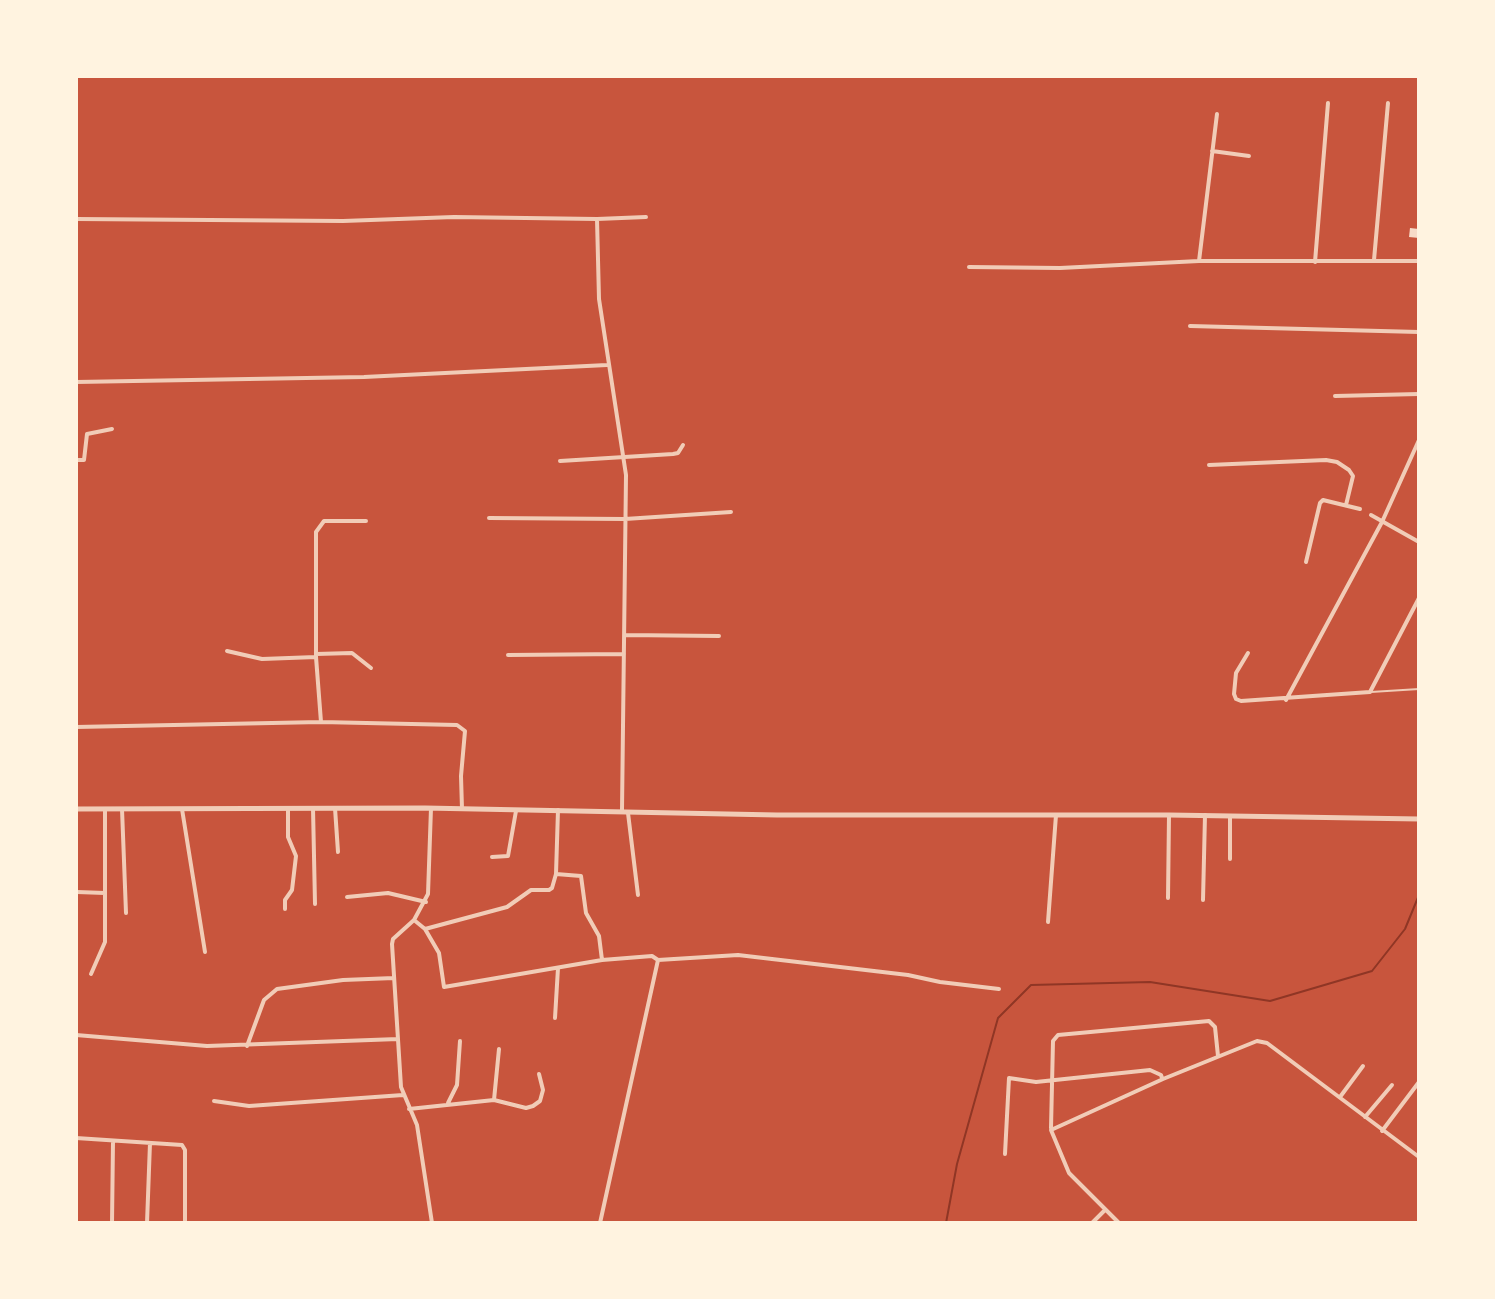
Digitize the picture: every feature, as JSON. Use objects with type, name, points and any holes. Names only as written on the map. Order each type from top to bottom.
[{"type":"street","points":[[1315,262],[1328,103]]},
{"type":"street","points":[[1373,260],[1388,103]]},
{"type":"street","points":[[1199,261],[1217,114]]},
{"type":"street","points":[[1212,151],[1249,156]]},
{"type":"street","points":[[76,219],[343,221],[454,217],[646,217]]},
{"type":"street","points":[[597,219],[599,299],[626,475],[624,654],[628,810],[638,895]]},
{"type":"street","points":[[969,267],[1086,267],[1199,261],[1419,261]]},
{"type":"street","points":[[1190,326],[1419,332]]},
{"type":"street","points":[[76,382],[350,377],[607,365]]},
{"type":"street","points":[[1335,396],[1419,394]]},
{"type":"street","points":[[76,458],[84,460],[87,434],[112,429]]},
{"type":"street","points":[[1286,700],[1382,522],[1419,440]]},
{"type":"street","points":[[560,461],[673,454],[678,453],[683,445]]},
{"type":"street","points":[[1209,465],[1337,462],[1353,476],[1346,505]]},
{"type":"street","points":[[1306,562],[1323,500],[1360,509]]},
{"type":"street","points":[[489,518],[625,519],[731,512]]},
{"type":"street","points":[[1371,515],[1419,542]]},
{"type":"street","points":[[321,722],[316,656],[316,532],[324,521],[366,521]]},
{"type":"street","points":[[1248,653],[1236,673],[1236,699],[1286,700],[1370,692],[1419,598]]},
{"type":"street","points":[[624,635],[719,636]]},
{"type":"street","points":[[227,651],[262,659],[352,653],[371,668]]},
{"type":"street","points":[[508,655],[624,654]]},
{"type":"street","points":[[76,727],[321,722],[462,727],[465,731],[462,809]]},
{"type":"street","points":[[285,909],[285,900],[292,890],[296,856],[288,837],[288,808]]},
{"type":"street","points":[[313,808],[315,904]]},
{"type":"street","points":[[335,808],[338,852]]},
{"type":"street","points":[[431,808],[426,902],[414,920],[392,940],[403,1095],[417,1125],[432,1223]]},
{"type":"street","points":[[76,809],[431,808],[777,815],[1205,815],[1419,819]]},
{"type":"street","points":[[91,974],[104,946],[105,809]]},
{"type":"street","points":[[122,809],[126,913]]},
{"type":"street","points":[[182,809],[205,952]]},
{"type":"street","points":[[425,929],[507,907],[531,890],[552,888],[556,874],[558,810]]},
{"type":"street","points":[[492,857],[508,856],[516,811]]},
{"type":"street","points":[[1048,922],[1056,815]]},
{"type":"street","points":[[1168,898],[1169,815]]},
{"type":"street","points":[[1203,900],[1205,815]]},
{"type":"street","points":[[1230,816],[1230,859]]},
{"type":"street","points":[[556,874],[581,876],[586,913],[599,936],[602,960]]},
{"type":"street","points":[[77,892],[105,893]]},
{"type":"street","points":[[347,897],[388,893],[426,902]]},
{"type":"street","points":[[414,920],[425,929],[439,953],[444,987],[602,960],[738,955],[999,989]]},
{"type":"street","points":[[600,1223],[658,960]]},
{"type":"street","points":[[555,1018],[558,968]]},
{"type":"street","points":[[247,1046],[264,1000],[277,989],[343,980],[394,978]]},
{"type":"street","points":[[1119,1223],[1069,1173],[1051,1130],[1053,1041],[1058,1035],[1209,1021],[1215,1027],[1218,1056]]},
{"type":"street","points":[[76,1035],[207,1046],[398,1039]]},
{"type":"street","points":[[1051,1130],[1163,1079],[1261,1040],[1419,1157]]},
{"type":"street","points":[[448,1103],[457,1085],[460,1041]]},
{"type":"street","points":[[494,1100],[499,1049]]},
{"type":"street","points":[[1340,1097],[1363,1066]]},
{"type":"street","points":[[1005,1154],[1009,1078],[1029,1082],[1053,1081],[1150,1070],[1163,1079]]},
{"type":"street","points":[[409,1109],[494,1100],[526,1108],[540,1101],[543,1090],[539,1074]]},
{"type":"street","points":[[1382,1131],[1419,1082]]},
{"type":"street","points":[[1365,1117],[1392,1085]]},
{"type":"street","points":[[214,1101],[249,1106],[403,1095]]},
{"type":"street","points":[[76,1138],[182,1145],[185,1150],[185,1223]]},
{"type":"street","points":[[112,1223],[113,1141]]},
{"type":"street","points":[[147,1223],[150,1143]]},
{"type":"street","points":[[1092,1223],[1105,1210]]},
{"type":"lane","points":[[1370,692],[1419,689]]},
{"type":"building","points":[[1410,228],[1419,229],[1419,238],[1409,237]]},
{"type":"waterway","points":[[946,1223],[957,1164],[998,1018],[1031,985],[1150,982],[1270,1001],[1372,971],[1405,929],[1419,895]]}]
